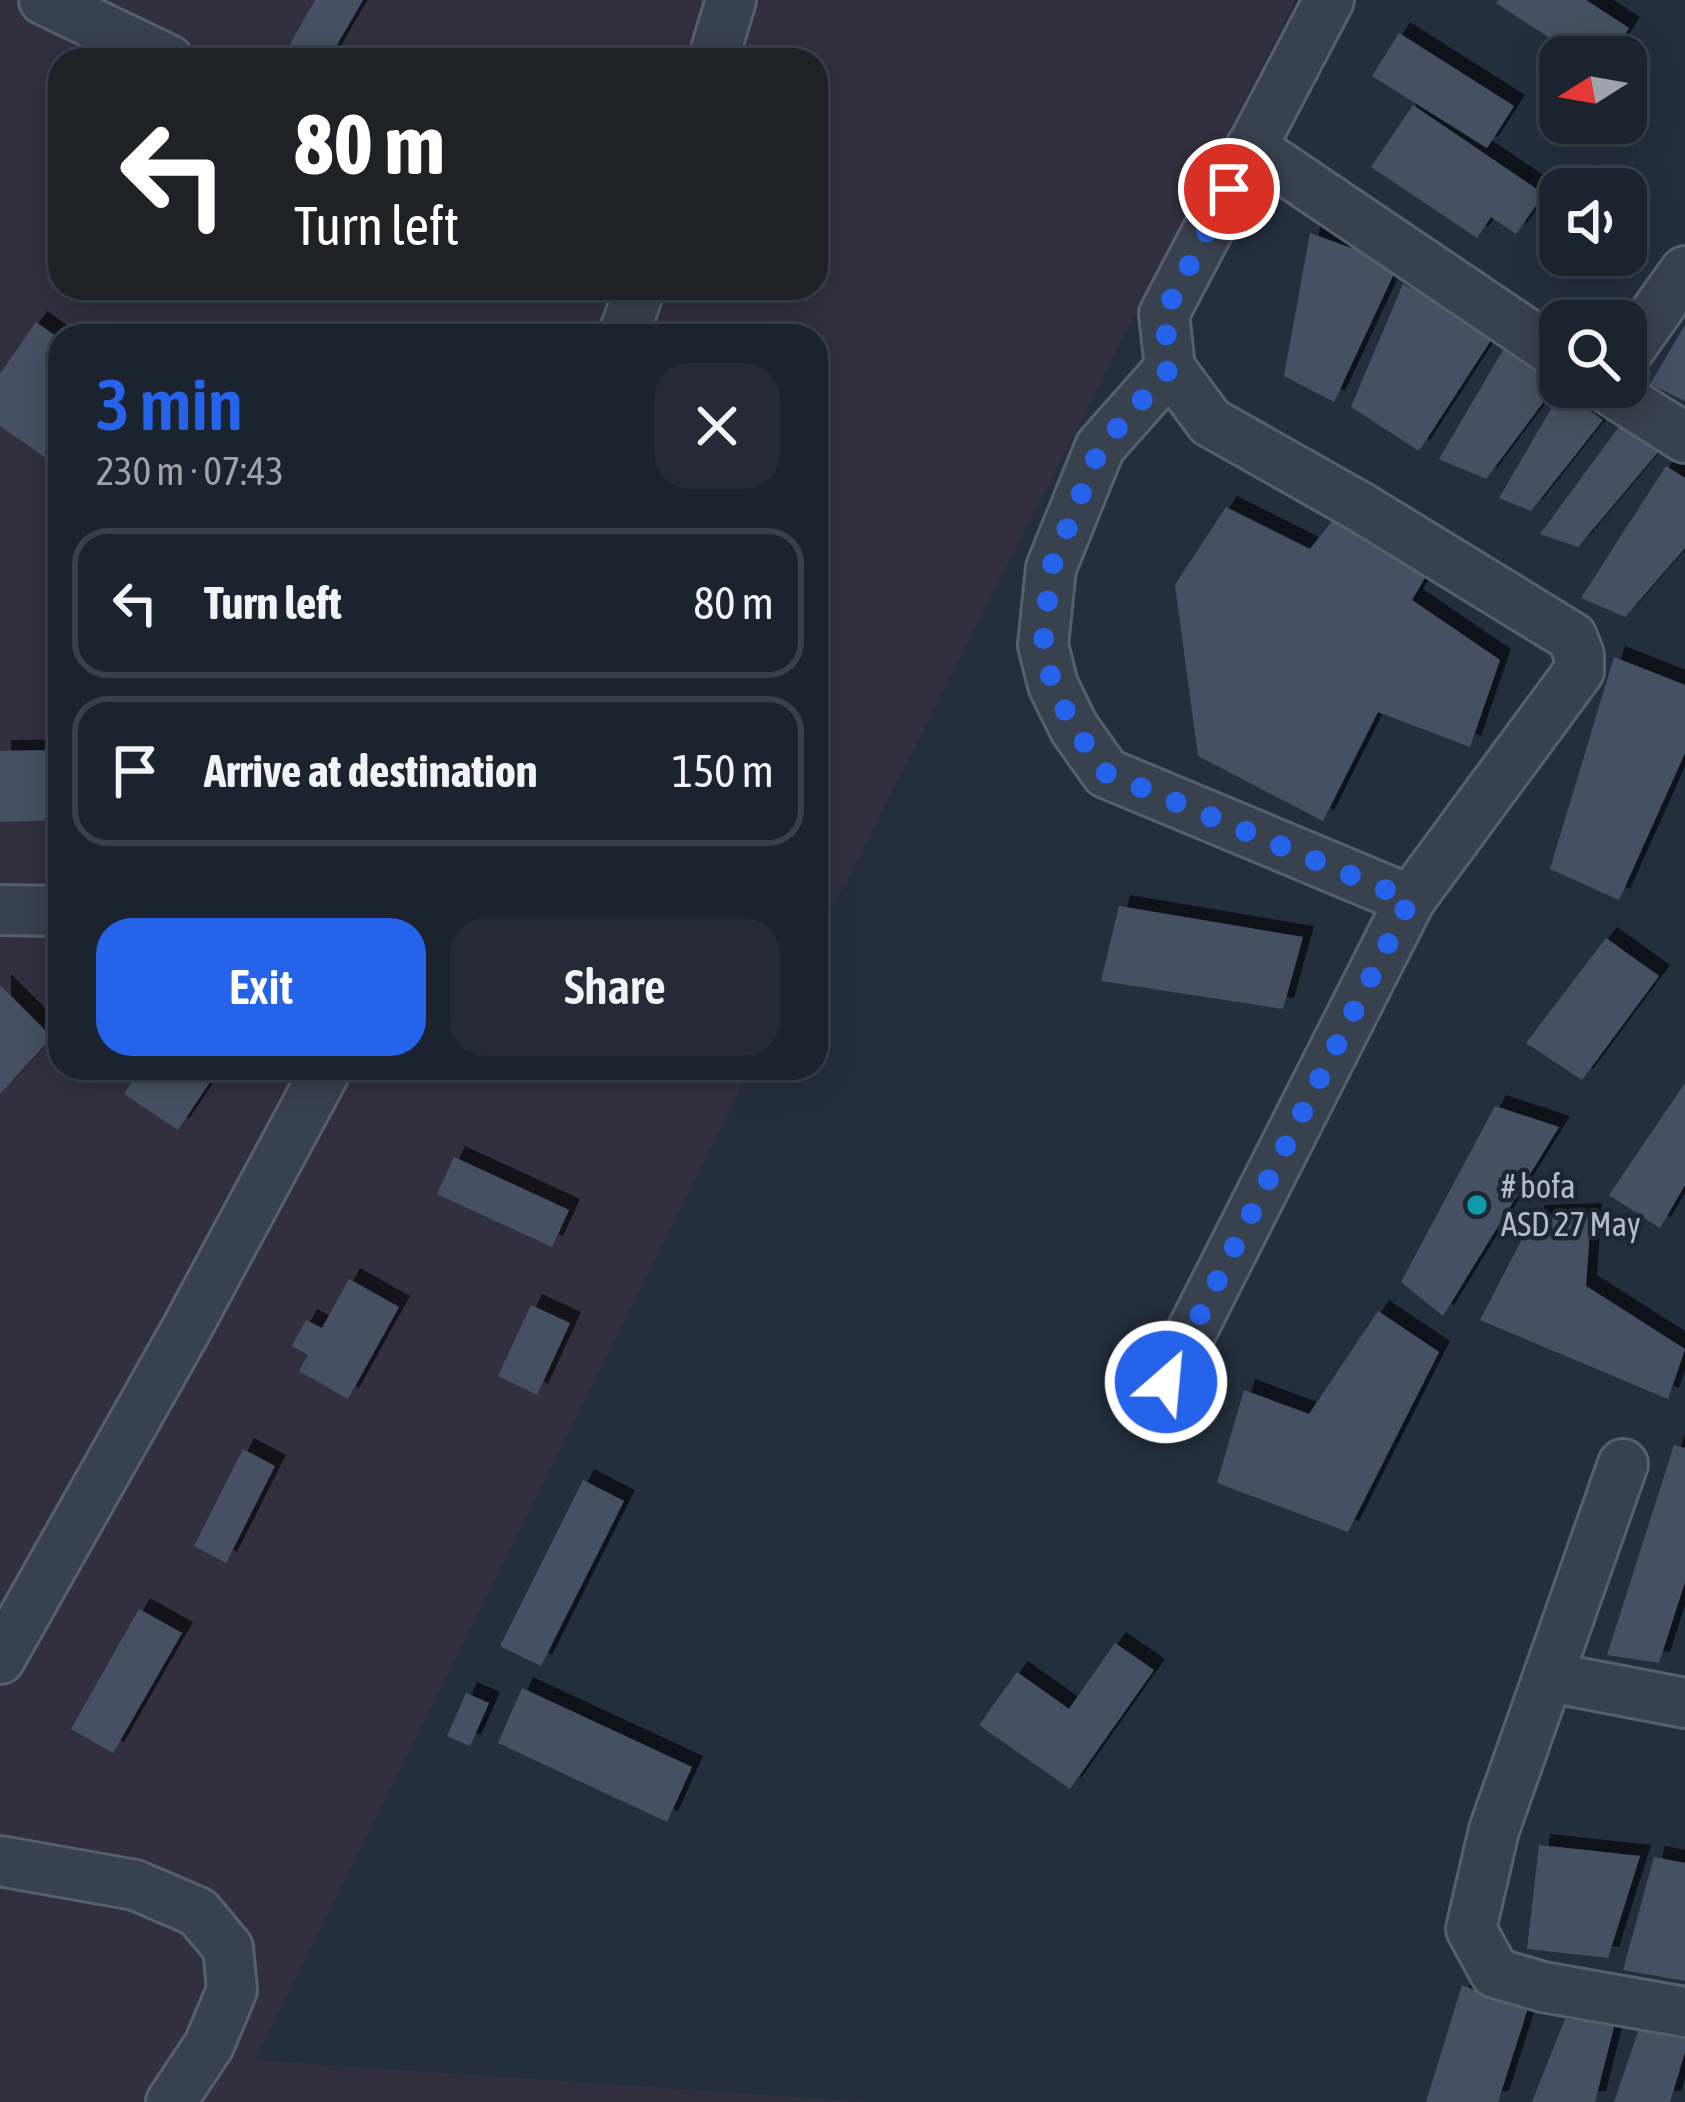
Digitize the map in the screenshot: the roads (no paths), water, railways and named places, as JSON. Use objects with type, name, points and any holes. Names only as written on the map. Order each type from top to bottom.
[{"type":"street","points":[[44,0],[144,48]]},
{"type":"street","points":[[716,48],[731,0]]},
{"type":"street","points":[[1166,1382],[1410,900],[1579,671],[1579,655],[1571,638],[1362,508],[1210,422],[1170,368],[1164,314],[1328,0]]},
{"type":"street","points":[[1251,147],[1539,342]]},
{"type":"street","points":[[1647,325],[1685,272]]},
{"type":"street","points":[[1170,368],[1100,448],[1051,568],[1043,645],[1053,686],[1074,728],[1106,773],[1410,900]]},
{"type":"street","points":[[1638,408],[1685,438]]},
{"type":"street","points":[[0,910],[48,911]]},
{"type":"street","points":[[0,1659],[321,1080]]},
{"type":"street","points":[[1623,1464],[1494,1830],[1471,1929],[1495,1973],[1544,1987],[1685,2012]]},
{"type":"street","points":[[1549,1677],[1685,1703]]},
{"type":"street","points":[[0,1861],[136,1885],[198,1912],[228,1948],[232,1990],[209,2045],[171,2102]]},
{"type":"place","name":"# bofa ASD 27 May","points":[[1477,1205]]}]
